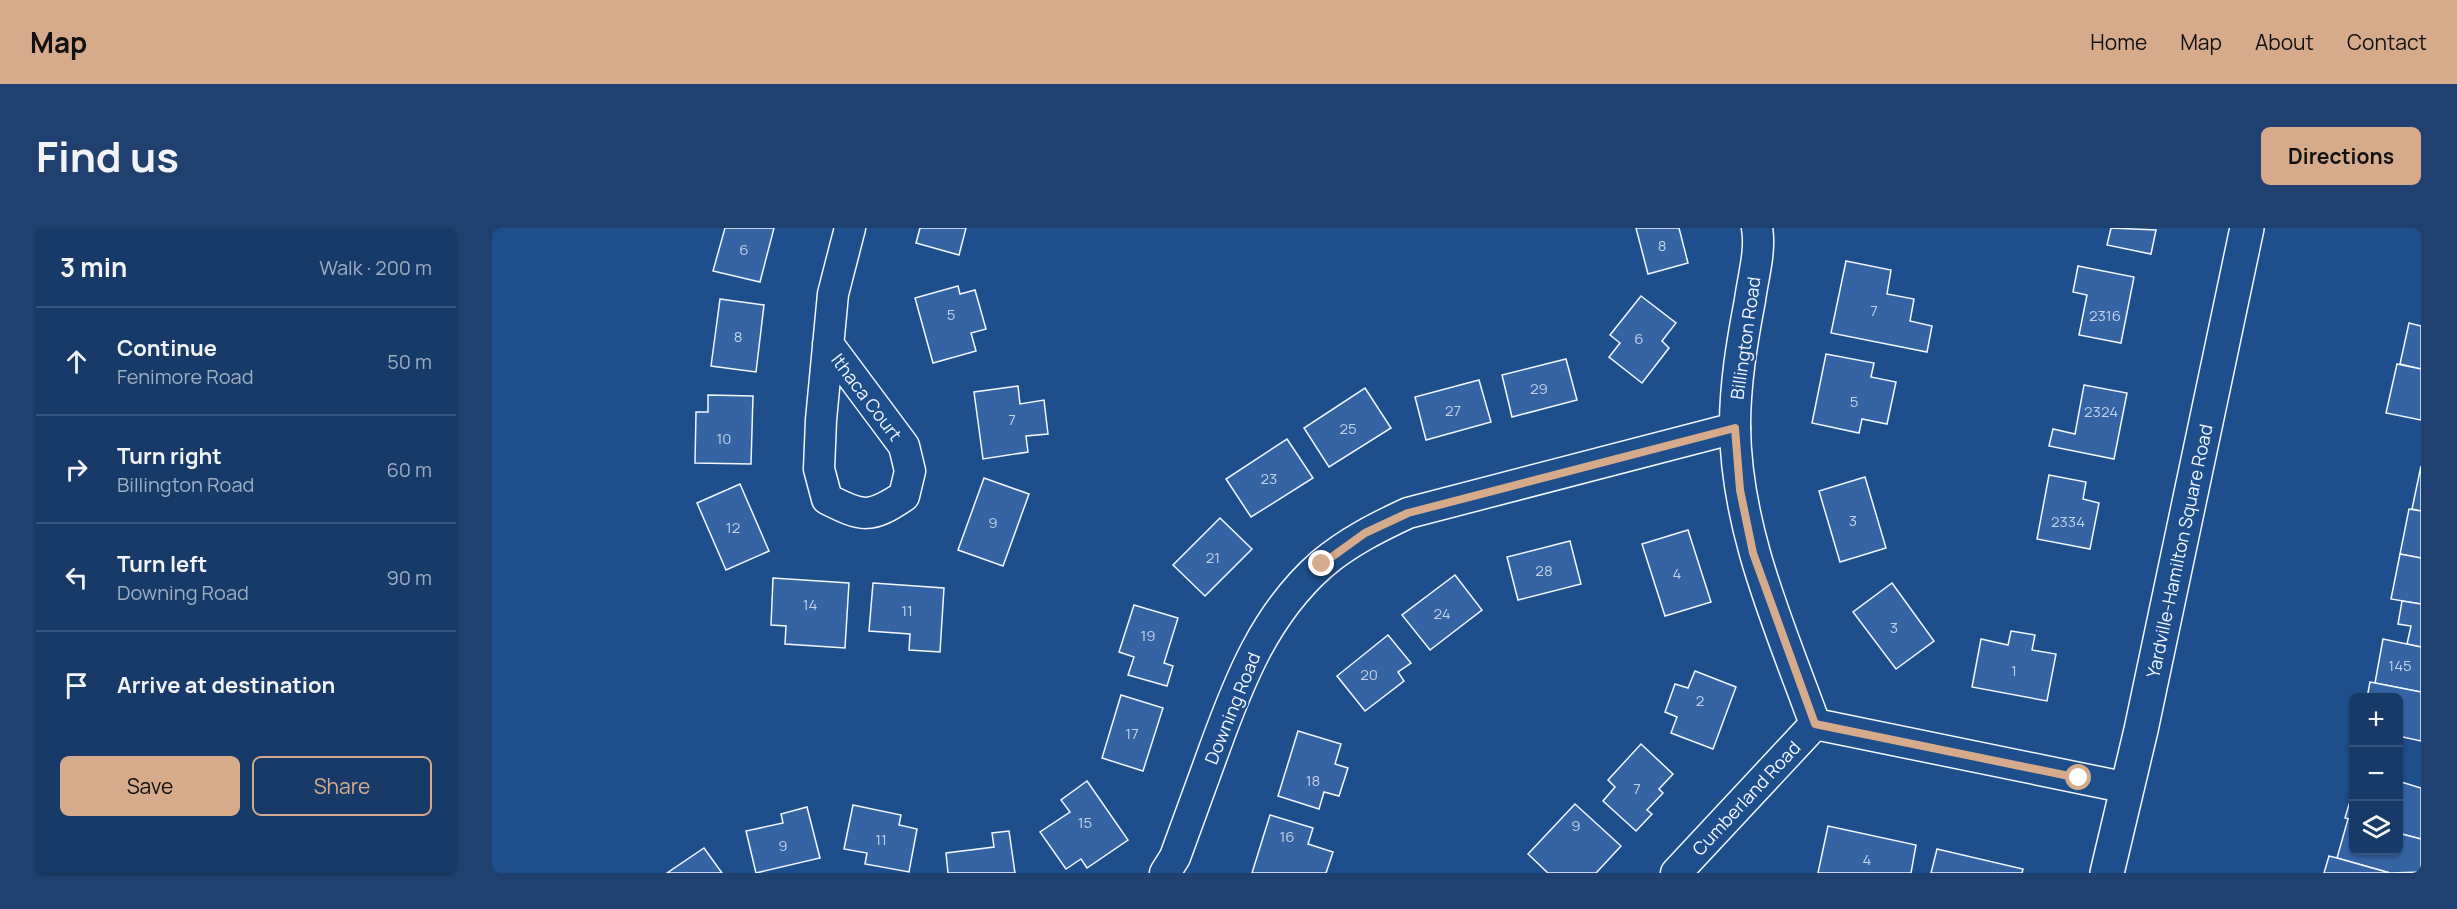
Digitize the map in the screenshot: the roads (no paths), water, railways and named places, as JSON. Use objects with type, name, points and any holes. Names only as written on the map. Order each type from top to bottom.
[{"type":"street","name":"Ithaca Court","points":[[828,344],[903,446],[910,471],[904,496],[881,511],[855,513],[827,499],[819,469],[820,420],[833,294],[850,228]]},
{"type":"street","name":"Billington Road","points":[[1757,228],[1755,269],[1737,377],[1735,428],[1740,490],[1753,553],[1815,724]]},
{"type":"street","name":"Yardville-Hamilton Square Road","points":[[2107,873],[2128,788],[2247,228]]},
{"type":"street","name":"Downing Road","points":[[1165,873],[1175,857],[1236,689],[1256,646],[1285,602],[1322,564],[1365,533],[1408,513],[1735,428]]},
{"type":"street","points":[[1815,724],[2128,788]]},
{"type":"street","name":"Cumberland Road","points":[[1676,873],[1815,724]]}]
